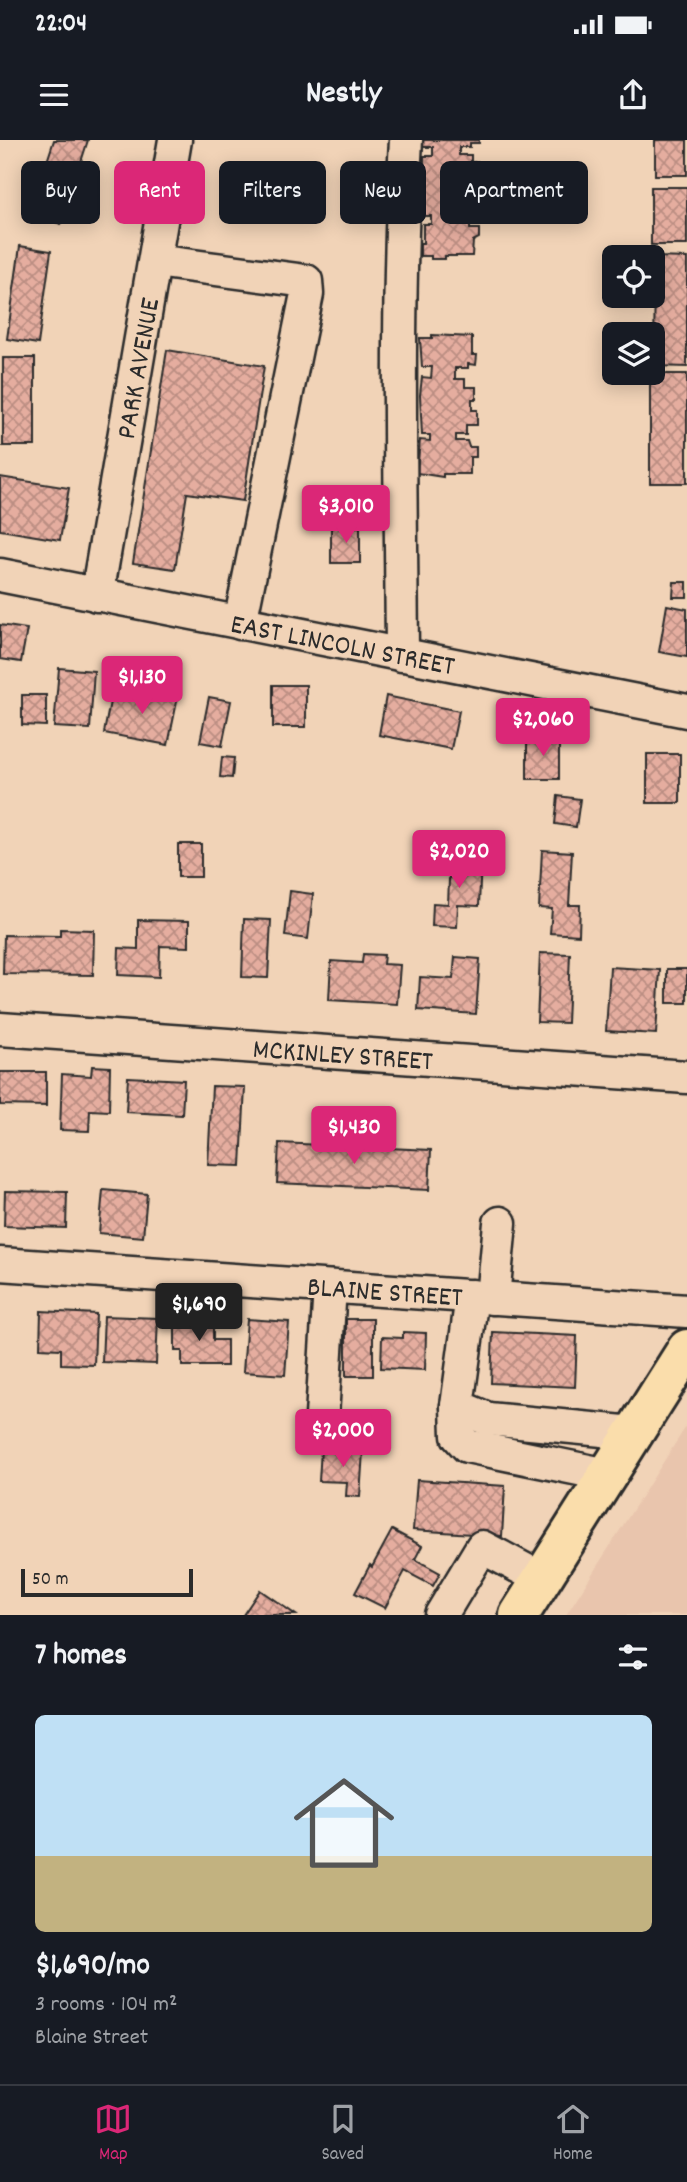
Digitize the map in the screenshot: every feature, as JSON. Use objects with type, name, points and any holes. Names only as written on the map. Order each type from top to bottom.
[{"type":"main road","points":[[519,1615],[687,1349]]},
{"type":"street","name":"PARK AVENUE","points":[[97,595],[176,140]]},
{"type":"street","points":[[402,655],[401,427],[406,140]]},
{"type":"street","points":[[155,261],[306,281],[307,294],[240,623]]},
{"type":"street","name":"EAST LINCOLN STREET","points":[[0,575],[687,711]]},
{"type":"street","name":"MCKINLEY STREET","points":[[0,1030],[687,1077]]},
{"type":"street","points":[[500,1223],[457,1406],[458,1436],[467,1446],[608,1475]]},
{"type":"street","name":"BLAINE STREET","points":[[0,1264],[687,1311]]},
{"type":"street","points":[[321,1432],[330,1287]]},
{"type":"street","points":[[457,1406],[488,1419],[634,1433]]},
{"type":"street","points":[[441,1615],[482,1547],[542,1579]]},
{"type":"shaded area","points":[[687,1425],[687,1615],[566,1615]]},
{"type":"building","points":[[54,140],[88,140],[81,161],[47,161]]},
{"type":"building","points":[[423,140],[479,140],[479,143],[470,143],[470,147],[459,147],[459,155],[471,155],[471,161],[440,161],[440,224],[470,224],[470,229],[479,229],[479,238],[473,241],[472,256],[431,259],[431,256],[420,256],[423,224],[431,224],[431,216],[426,216],[424,156],[433,156],[433,147],[423,147]]},
{"type":"building","points":[[655,140],[687,140],[687,175],[655,175]]},
{"type":"building","points":[[651,187],[687,187],[687,245],[651,245]]},
{"type":"building","points":[[20,246],[51,251],[38,344],[7,339]]},
{"type":"building","points":[[665,257],[687,258],[687,367],[665,366],[665,322],[654,322],[655,308],[665,308]]},
{"type":"building","points":[[432,335],[472,337],[472,355],[477,355],[476,365],[468,364],[468,368],[455,368],[455,379],[465,379],[465,387],[476,387],[472,410],[477,410],[477,425],[466,425],[466,435],[456,435],[456,441],[467,441],[469,447],[476,447],[476,457],[470,457],[470,474],[443,474],[443,477],[417,473],[420,440],[430,441],[430,435],[422,435],[422,377],[431,378],[432,367],[422,367],[420,338],[432,338]]},
{"type":"building","points":[[167,350],[264,366],[243,501],[187,493],[175,569],[133,563]]},
{"type":"building","points":[[3,358],[35,358],[35,446],[3,446]]},
{"type":"building","points":[[665,374],[687,374],[687,483],[650,483],[650,385],[665,385]]},
{"type":"building","points":[[0,477],[69,488],[60,540],[0,530]]},
{"type":"building","points":[[346,491],[354,491],[354,522],[336,522],[336,503],[346,503]]},
{"type":"building","points":[[331,527],[360,527],[360,563],[331,563]]},
{"type":"building","points":[[674,582],[687,582],[687,597],[673,597]]},
{"type":"building","points":[[667,605],[687,609],[687,657],[659,652]]},
{"type":"building","points":[[0,625],[27,629],[21,662],[0,659]]},
{"type":"building","points":[[59,668],[94,671],[90,729],[54,727]]},
{"type":"building","points":[[273,685],[306,685],[306,727],[273,727]]},
{"type":"building","points":[[159,688],[179,692],[168,745],[104,733],[112,691],[156,699]]},
{"type":"building","points":[[22,695],[46,695],[46,726],[22,725]]},
{"type":"building","points":[[386,696],[459,711],[451,749],[379,735]]},
{"type":"building","points":[[209,697],[231,701],[222,746],[200,742]]},
{"type":"building","points":[[527,737],[559,737],[559,779],[527,779]]},
{"type":"building","points":[[647,754],[680,754],[680,803],[647,803]]},
{"type":"building","points":[[222,757],[234,758],[232,778],[220,777]]},
{"type":"building","points":[[558,796],[580,799],[576,827],[555,824]]},
{"type":"building","points":[[178,844],[201,844],[201,877],[178,877]]},
{"type":"building","points":[[542,850],[572,852],[569,905],[580,905],[579,935],[550,933],[552,909],[539,908]]},
{"type":"building","points":[[450,856],[481,858],[479,906],[458,905],[457,927],[432,926],[433,903],[448,904]]},
{"type":"building","points":[[290,891],[313,894],[308,939],[285,936]]},
{"type":"building","points":[[244,919],[271,920],[268,978],[242,977]]},
{"type":"building","points":[[138,920],[189,921],[189,947],[160,946],[159,977],[118,975],[119,948],[138,949]]},
{"type":"building","points":[[60,929],[94,930],[93,975],[3,974],[4,935],[60,936]]},
{"type":"building","points":[[540,953],[570,954],[567,1023],[537,1022]]},
{"type":"building","points":[[363,954],[384,955],[383,964],[400,965],[397,1004],[329,1000],[331,961],[362,963]]},
{"type":"building","points":[[455,957],[480,959],[476,1014],[418,1010],[420,977],[453,979]]},
{"type":"building","points":[[610,967],[660,970],[656,1034],[606,1031]]},
{"type":"building","points":[[667,969],[687,969],[687,1003],[667,1003]]},
{"type":"building","points":[[92,1066],[110,1067],[109,1111],[90,1110],[89,1131],[60,1130],[62,1074],[91,1076]]},
{"type":"building","points":[[0,1072],[46,1072],[46,1106],[0,1105]]},
{"type":"building","points":[[128,1077],[184,1080],[182,1115],[126,1112]]},
{"type":"building","points":[[212,1086],[245,1087],[241,1166],[208,1165]]},
{"type":"building","points":[[279,1143],[431,1150],[429,1190],[277,1183]]},
{"type":"building","points":[[103,1190],[147,1194],[143,1237],[99,1233]]},
{"type":"building","points":[[5,1191],[67,1192],[66,1228],[4,1226]]},
{"type":"building","points":[[41,1311],[96,1314],[94,1365],[61,1364],[61,1349],[40,1348]]},
{"type":"building","points":[[104,1316],[158,1318],[156,1364],[102,1362]]},
{"type":"building","points":[[175,1318],[213,1319],[213,1340],[227,1340],[227,1366],[182,1366],[182,1351],[175,1351]]},
{"type":"building","points":[[247,1319],[289,1322],[285,1375],[243,1372]]},
{"type":"building","points":[[346,1319],[373,1319],[373,1376],[346,1376]]},
{"type":"building","points":[[403,1332],[426,1333],[425,1370],[381,1368],[382,1337],[403,1338]]},
{"type":"building","points":[[493,1332],[577,1336],[575,1387],[491,1383]]},
{"type":"building","points":[[321,1449],[363,1451],[360,1497],[346,1496],[347,1482],[319,1481]]},
{"type":"building","points":[[417,1480],[505,1486],[502,1536],[413,1530]]},
{"type":"building","points":[[392,1530],[422,1546],[415,1559],[440,1573],[433,1586],[405,1571],[385,1608],[355,1593]]},
{"type":"building","points":[[260,1590],[296,1615],[243,1615]]}]
